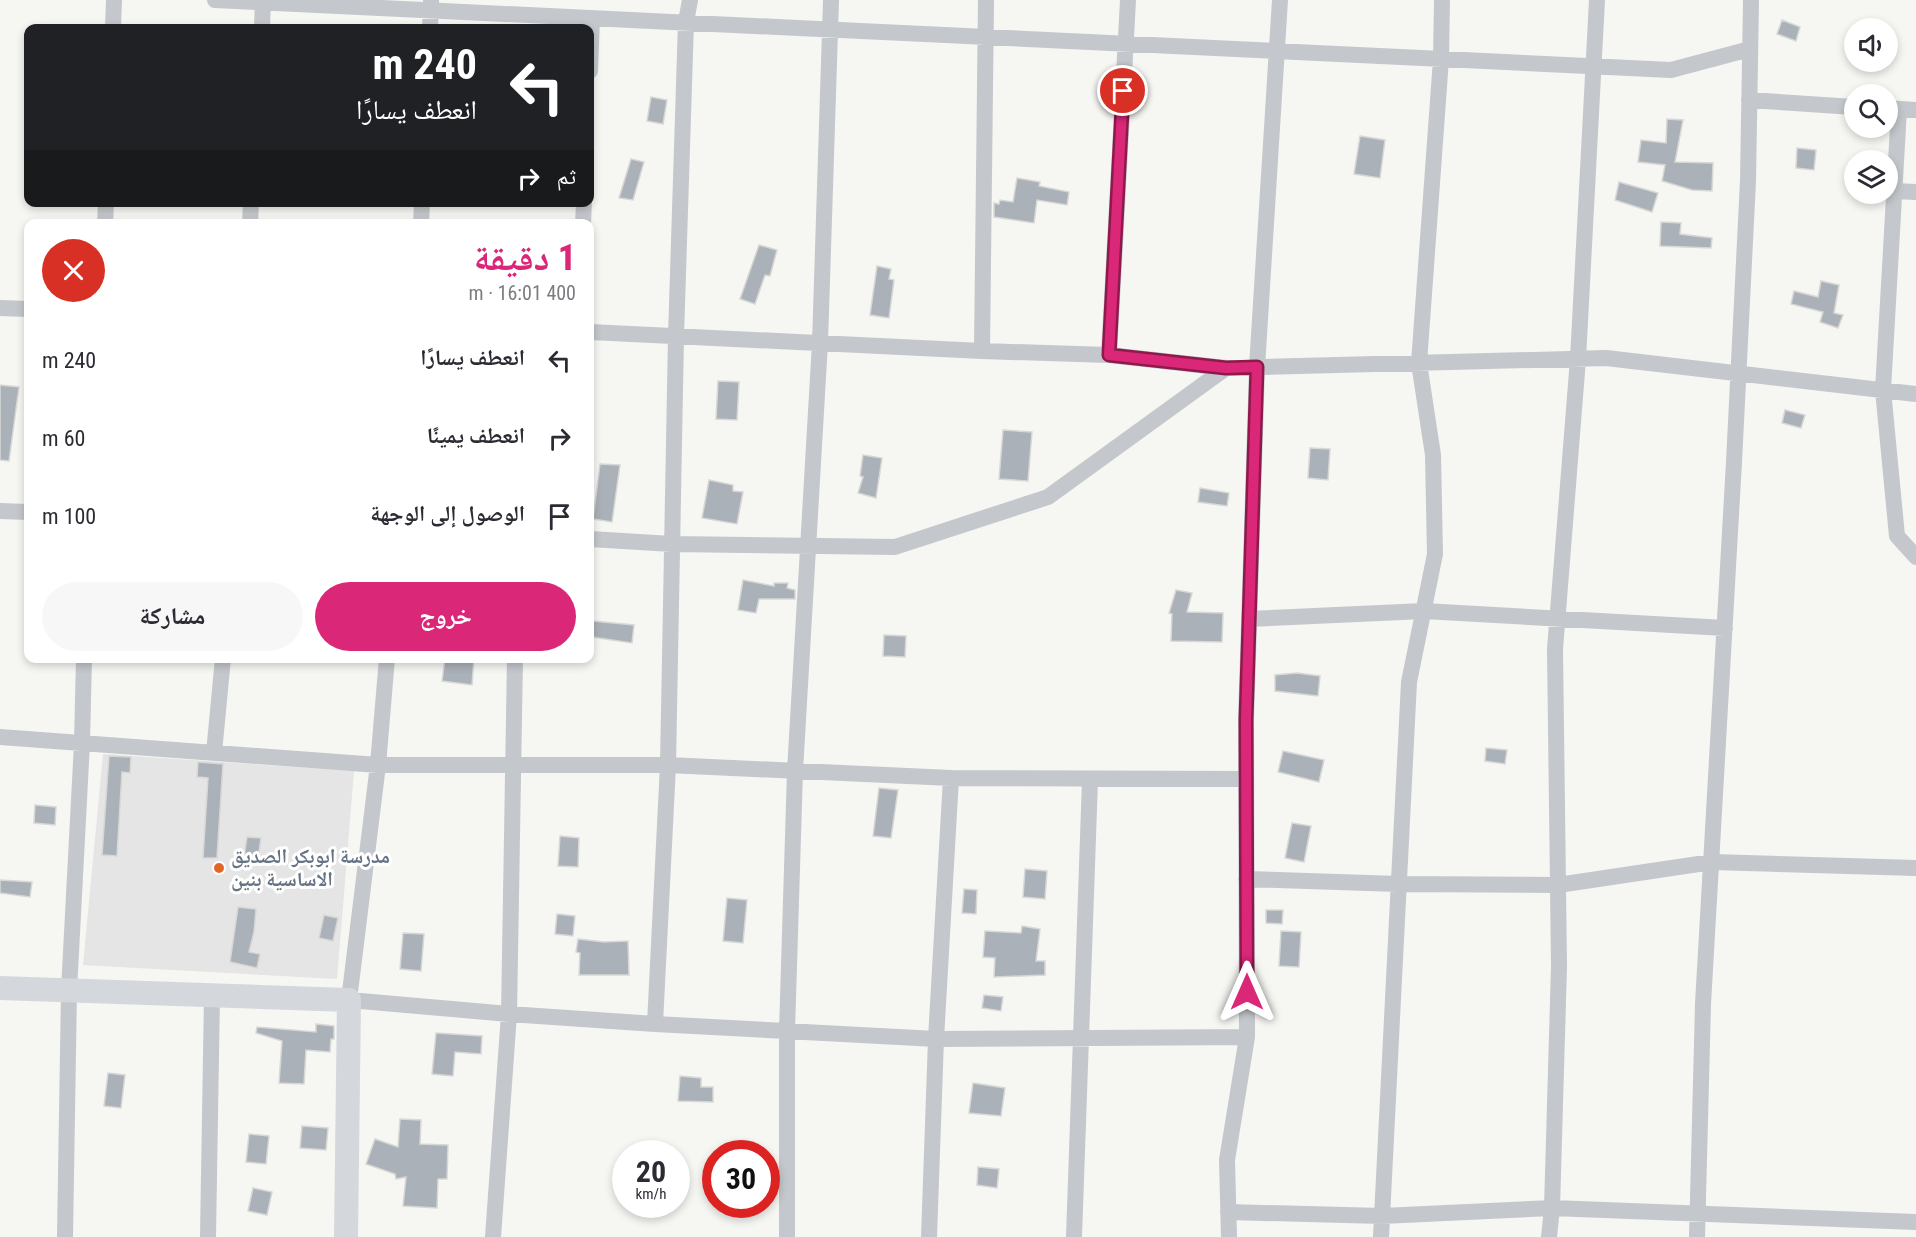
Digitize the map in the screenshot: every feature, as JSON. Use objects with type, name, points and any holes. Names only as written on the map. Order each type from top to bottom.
[{"type":"street","points":[[113,24],[114,0]]},
{"type":"street","points":[[215,0],[431,5],[592,18],[1671,70],[1750,49]]},
{"type":"street","points":[[655,1024],[668,765],[676,336],[686,22],[690,0]]},
{"type":"street","points":[[787,1237],[787,1031],[795,771],[820,343],[831,0]]},
{"type":"street","points":[[982,351],[986,0]]},
{"type":"street","points":[[1109,355],[1128,0]]},
{"type":"street","points":[[1229,1237],[1227,1160],[1247,1037],[1246,779],[1257,367],[1280,0]]},
{"type":"street","points":[[1381,1237],[1409,682],[1436,554],[1433,455],[1419,363],[1442,0]]},
{"type":"street","points":[[1549,1237],[1552,1208],[1559,966],[1555,649],[1578,359],[1597,0]]},
{"type":"street","points":[[1697,1237],[1703,1004],[1748,181],[1751,0]]},
{"type":"street","points":[[262,24],[263,1]]},
{"type":"street","points":[[430,24],[431,5]]},
{"type":"street","points":[[592,18],[592,24]]},
{"type":"street","points":[[1749,100],[1844,105]]},
{"type":"street","points":[[1898,150],[1901,109]]},
{"type":"street","points":[[1898,191],[1916,192]]},
{"type":"street","points":[[1894,204],[1883,390],[1897,536],[1916,557]]},
{"type":"street","points":[[0,308],[24,309]]},
{"type":"street","points":[[594,332],[1109,355],[1226,368],[1606,358],[1916,394]]},
{"type":"street","points":[[594,539],[672,544],[895,547],[1048,497],[1226,368]]},
{"type":"street","points":[[0,511],[24,512]]},
{"type":"street","points":[[1249,619],[1424,611],[1725,628]]},
{"type":"street","points":[[65,1237],[69,990],[84,663]]},
{"type":"street","points":[[214,753],[223,663]]},
{"type":"street","points":[[346,1237],[349,1000],[378,765],[387,663]]},
{"type":"street","points":[[493,1237],[508,1014],[515,663]]},
{"type":"street","points":[[0,737],[378,765],[668,765],[951,778],[1246,779]]},
{"type":"street","points":[[929,1237],[936,1039],[951,778]]},
{"type":"street","points":[[1074,1237],[1090,780]]},
{"type":"street","points":[[1246,879],[1398,884],[1558,885],[1712,862],[1916,868]]},
{"type":"street","points":[[0,988],[349,1000],[655,1024],[936,1039],[1247,1037]]},
{"type":"street","points":[[208,1237],[212,995]]},
{"type":"street","points":[[1228,1212],[1382,1216],[1552,1208],[1916,1222]]},
{"type":"shaded area","name":"مدرسة ابوبكر الصديق الاساسية بنين","points":[[103,754],[354,771],[337,979],[83,965]]},
{"type":"building","points":[[1782,20],[1800,27],[1796,41],[1777,34]]},
{"type":"building","points":[[651,97],[667,100],[663,124],[647,121]]},
{"type":"building","points":[[1667,119],[1683,120],[1675,162],[1713,163],[1712,191],[1692,190],[1662,181],[1665,165],[1638,162],[1641,140],[1666,143]]},
{"type":"building","points":[[1360,136],[1385,140],[1380,178],[1354,174]]},
{"type":"building","points":[[1797,148],[1816,150],[1814,170],[1796,168]]},
{"type":"building","points":[[631,159],[644,162],[633,200],[619,198]]},
{"type":"building","points":[[1017,178],[1040,182],[1039,186],[1069,192],[1067,205],[1037,200],[1034,223],[994,217],[994,203],[999,204],[1000,200],[1013,202]]},
{"type":"building","points":[[1619,182],[1658,193],[1652,212],[1615,200]]},
{"type":"building","points":[[1661,222],[1681,223],[1680,234],[1712,238],[1711,248],[1660,246]]},
{"type":"building","points":[[759,245],[777,250],[770,276],[765,275],[755,304],[740,299]]},
{"type":"building","points":[[877,266],[891,269],[889,279],[894,280],[889,318],[870,315]]},
{"type":"building","points":[[1821,281],[1839,285],[1834,313],[1843,315],[1838,328],[1820,322],[1823,312],[1791,304],[1794,291],[1818,297]]},
{"type":"building","points":[[718,381],[739,382],[737,420],[716,419]]},
{"type":"building","points":[[0,385],[19,387],[9,461],[0,460]]},
{"type":"building","points":[[1785,410],[1805,415],[1801,428],[1782,423]]},
{"type":"building","points":[[1003,430],[1032,432],[1028,481],[999,479]]},
{"type":"building","points":[[1310,448],[1330,449],[1328,480],[1308,478]]},
{"type":"building","points":[[863,455],[882,458],[876,498],[858,493],[863,477],[860,476]]},
{"type":"building","points":[[600,464],[620,465],[612,522],[594,519]]},
{"type":"building","points":[[709,480],[733,485],[733,491],[743,492],[737,524],[702,518]]},
{"type":"building","points":[[1200,488],[1229,493],[1227,506],[1198,502]]},
{"type":"building","points":[[743,580],[774,586],[774,583],[788,583],[787,588],[795,590],[795,599],[759,599],[756,613],[738,610]]},
{"type":"building","points":[[1176,590],[1192,593],[1187,612],[1223,613],[1222,642],[1171,641],[1172,614],[1169,613]]},
{"type":"building","points":[[594,621],[634,625],[632,643],[594,637]]},
{"type":"building","points":[[884,635],[906,636],[905,657],[883,656]]},
{"type":"building","points":[[444,663],[474,663],[472,685],[442,681]]},
{"type":"building","points":[[1297,673],[1320,676],[1318,696],[1275,691],[1275,675]]},
{"type":"building","points":[[1486,748],[1507,750],[1505,764],[1485,761]]},
{"type":"building","points":[[1283,751],[1324,760],[1319,782],[1278,772]]},
{"type":"building","points":[[109,756],[131,757],[130,773],[122,772],[117,856],[102,855]]},
{"type":"building","points":[[198,762],[223,764],[217,858],[203,858],[208,778],[197,777]]},
{"type":"building","points":[[879,788],[898,790],[891,838],[873,836]]},
{"type":"building","points":[[35,805],[56,807],[55,825],[34,823]]},
{"type":"building","points":[[1292,823],[1311,826],[1304,862],[1285,858]]},
{"type":"building","points":[[560,836],[579,838],[578,867],[558,866]]},
{"type":"building","points":[[247,837],[261,838],[258,859],[244,857]]},
{"type":"building","points":[[1025,869],[1047,871],[1045,899],[1023,897]]},
{"type":"building","points":[[0,880],[32,882],[30,897],[0,893]]},
{"type":"building","points":[[964,889],[977,890],[976,914],[962,913]]},
{"type":"building","points":[[727,898],[747,900],[743,943],[723,941]]},
{"type":"building","points":[[238,907],[256,909],[249,952],[260,954],[257,968],[230,962]]},
{"type":"building","points":[[1266,910],[1283,910],[1282,924],[1266,923]]},
{"type":"building","points":[[557,914],[575,916],[573,936],[555,934]]},
{"type":"building","points":[[324,915],[338,918],[333,941],[319,938]]},
{"type":"building","points":[[1022,926],[1040,929],[1036,961],[1045,961],[1045,975],[994,977],[995,958],[983,957],[985,931],[1021,933]]},
{"type":"building","points":[[1281,931],[1301,932],[1299,967],[1279,966]]},
{"type":"building","points":[[403,933],[424,934],[421,971],[400,969]]},
{"type":"building","points":[[578,939],[604,942],[628,941],[629,975],[579,975],[580,953],[576,952]]},
{"type":"building","points":[[984,995],[1003,997],[1001,1011],[982,1008]]},
{"type":"building","points":[[316,1024],[334,1026],[334,1039],[331,1039],[330,1052],[306,1050],[304,1084],[279,1083],[282,1041],[256,1033],[257,1027],[316,1032]]},
{"type":"building","points":[[436,1033],[482,1036],[481,1054],[455,1052],[453,1076],[432,1074]]},
{"type":"building","points":[[108,1073],[125,1075],[121,1108],[104,1106]]},
{"type":"building","points":[[680,1076],[701,1078],[701,1087],[713,1087],[713,1102],[678,1101]]},
{"type":"building","points":[[973,1083],[1005,1088],[1001,1116],[969,1113]]},
{"type":"building","points":[[400,1119],[421,1120],[420,1144],[448,1145],[447,1179],[438,1179],[437,1208],[403,1206],[406,1177],[396,1179],[395,1174],[366,1164],[375,1139],[398,1147]]},
{"type":"building","points":[[302,1126],[328,1128],[326,1150],[300,1148]]},
{"type":"building","points":[[249,1134],[269,1136],[266,1164],[246,1162]]},
{"type":"building","points":[[978,1167],[999,1169],[997,1188],[977,1185]]},
{"type":"building","points":[[253,1188],[272,1192],[267,1215],[248,1211]]},
{"type":"place","name":"مدرسة ابوبكر الصديق الاساسية بنين","points":[[219,868]]},
{"type":"route","points":[[1123,91],[1109,355],[1226,368],[1257,367],[1246,720],[1247,992]]}]
